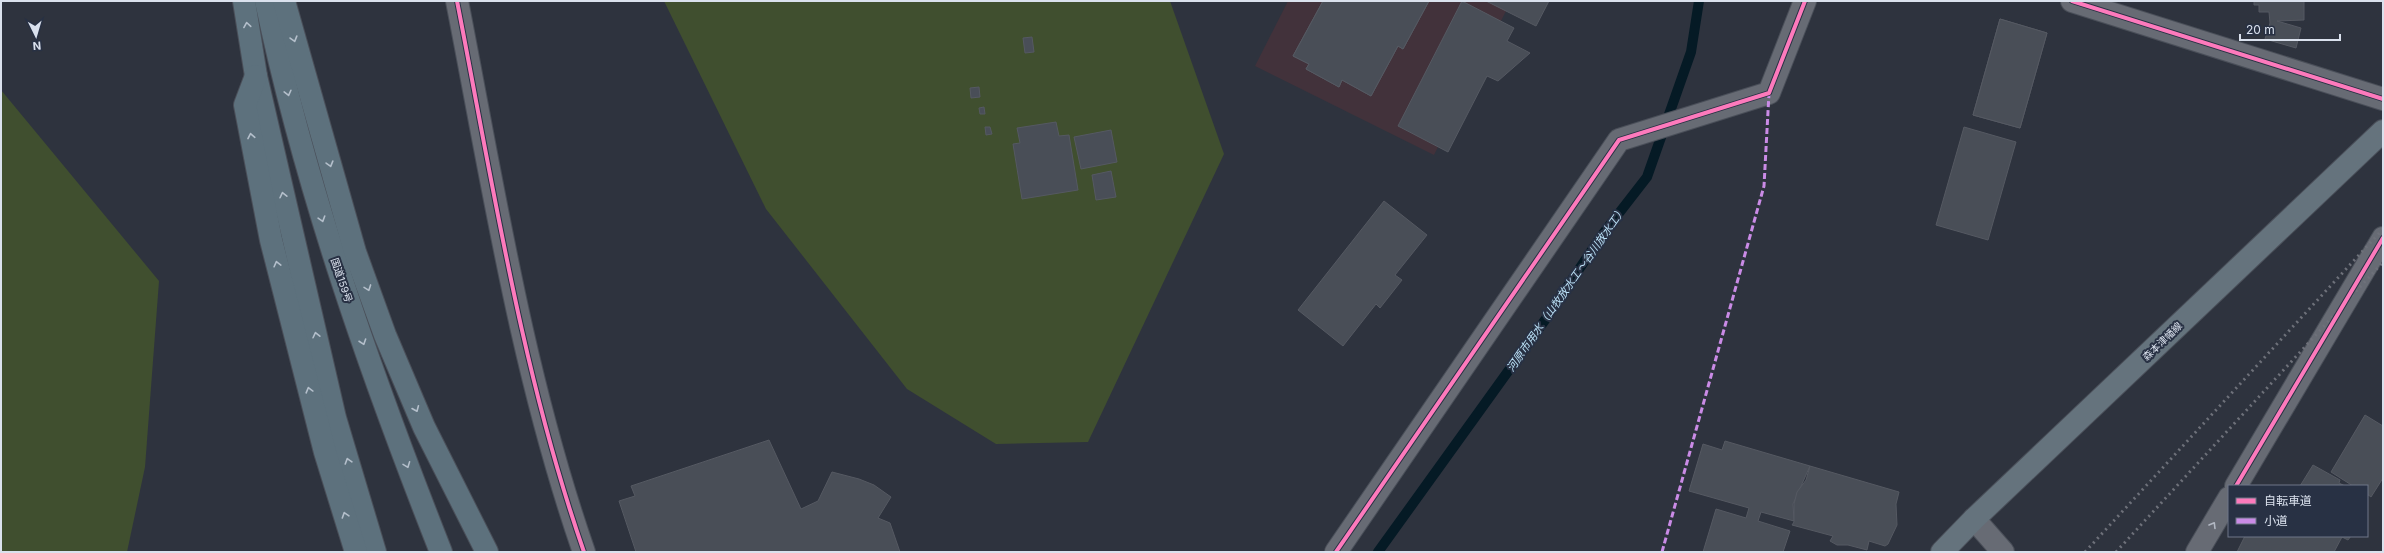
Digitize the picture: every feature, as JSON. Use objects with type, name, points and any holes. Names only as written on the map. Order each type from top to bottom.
[{"type":"highway","points":[[244,1],[256,76],[335,418],[375,552]]},
{"type":"highway","name":"国道159号","points":[[266,1],[308,174],[333,253],[386,413],[441,552]]},
{"type":"highway","points":[[284,1],[355,252],[383,328],[424,427],[487,552]]},
{"type":"highway","points":[[256,76],[246,105],[271,240],[325,452],[356,552]]},
{"type":"main road","name":"森本津幡線","points":[[1942,552],[1974,519],[2383,131]]},
{"type":"street","points":[[457,1],[515,295],[561,484],[584,552]]},
{"type":"street","points":[[1336,552],[1619,140],[1769,93],[1804,1]]},
{"type":"street","points":[[2072,1],[2383,99]]},
{"type":"street","points":[[2237,485],[2383,238]]},
{"type":"street","points":[[2197,552],[2228,500]]},
{"type":"street","points":[[1974,519],[2003,552]]},
{"type":"shaded area","points":[[1288,1],[1511,1],[1434,155],[1255,66]]},
{"type":"green space","points":[[664,1],[1170,1],[1224,154],[1088,442],[996,444],[907,389],[766,209]]},
{"type":"green space","points":[[1,90],[159,281],[145,467],[127,552],[1,552]]},
{"type":"building","points":[[1323,1],[1429,1],[1403,49],[1398,46],[1371,96],[1342,80],[1339,87],[1306,69],[1309,64],[1293,56]]},
{"type":"building","points":[[1323,1],[1429,1],[1403,49],[1398,46],[1371,96],[1342,80],[1339,87],[1306,69],[1309,64],[1293,56]]},
{"type":"building","points":[[1462,1],[1514,28],[1507,41],[1530,53],[1498,81],[1487,76],[1448,152],[1398,126]]},
{"type":"building","points":[[1486,1],[1549,1],[1536,26]]},
{"type":"building","points":[[2254,1],[2304,1],[2304,20],[2277,21],[2301,28],[2296,48],[2265,39],[2270,23],[2269,12],[2259,12],[2259,5],[2254,5]]},
{"type":"building","points":[[2000,19],[2047,33],[2020,128],[1973,115]]},
{"type":"building","points":[[2000,19],[2047,33],[2020,128],[1973,115]]},
{"type":"building","points":[[1032,37],[1034,52],[1025,53],[1023,38]]},
{"type":"building","points":[[979,87],[980,97],[971,98],[970,88]]},
{"type":"building","points":[[984,107],[985,114],[980,114],[979,108]]},
{"type":"building","points":[[1056,122],[1059,136],[1069,135],[1078,190],[1022,199],[1013,144],[1020,143],[1017,128]]},
{"type":"building","points":[[985,127],[990,127],[992,134],[986,135]]},
{"type":"building","points":[[1964,127],[2016,142],[1988,240],[1936,225]]},
{"type":"building","points":[[1111,130],[1117,162],[1081,169],[1074,137]]},
{"type":"building","points":[[1111,171],[1116,197],[1096,200],[1092,175]]},
{"type":"building","points":[[1384,201],[1427,235],[1395,275],[1402,280],[1380,308],[1376,304],[1343,346],[1298,310]]},
{"type":"building","points":[[2365,415],[2383,426],[2383,478],[2371,497],[2368,495],[2368,485],[2351,485],[2331,472]]},
{"type":"building","points":[[769,440],[801,509],[818,501],[832,472],[859,479],[874,485],[891,497],[878,518],[890,523],[900,552],[636,552],[619,501],[635,496],[631,486]]},
{"type":"building","points":[[1725,441],[1810,466],[1793,504],[1794,521],[1761,512],[1758,521],[1790,531],[1783,552],[1703,552],[1716,509],[1746,518],[1749,508],[1689,491],[1703,444],[1722,450]]},
{"type":"building","points":[[2313,465],[2340,480],[2339,483],[2343,485],[2301,485]]},
{"type":"building","points":[[1810,466],[1899,492],[1896,504],[1897,525],[1888,544],[1885,546],[1869,541],[1867,550],[1848,545],[1837,545],[1830,541],[1833,536],[1792,525],[1794,522],[1794,504],[1797,492],[1806,480]]},
{"type":"building","points":[[2244,537],[2342,537],[2334,552],[2237,552]]},
{"type":"building","points":[[2342,537],[2350,537],[2348,540]]},
{"type":"waterway","name":"河原市用水（山牧放水工～谷川放水工）","points":[[1378,552],[1545,320],[1602,235],[1647,177],[1691,52],[1699,1]]},
{"type":"railway","points":[[2085,552],[2383,229]]},
{"type":"railway","points":[[2116,552],[2383,262]]},
{"type":"marked path","points":[[1662,552],[1764,186],[1769,93]]},
{"type":"cycle path","points":[[457,1],[497,209],[526,348],[562,485],[584,552]]},
{"type":"cycle path","points":[[1336,552],[1619,140],[1769,93],[1805,1]]},
{"type":"cycle path","points":[[2072,1],[2383,99]]},
{"type":"cycle path","points":[[2237,485],[2383,238]]}]
